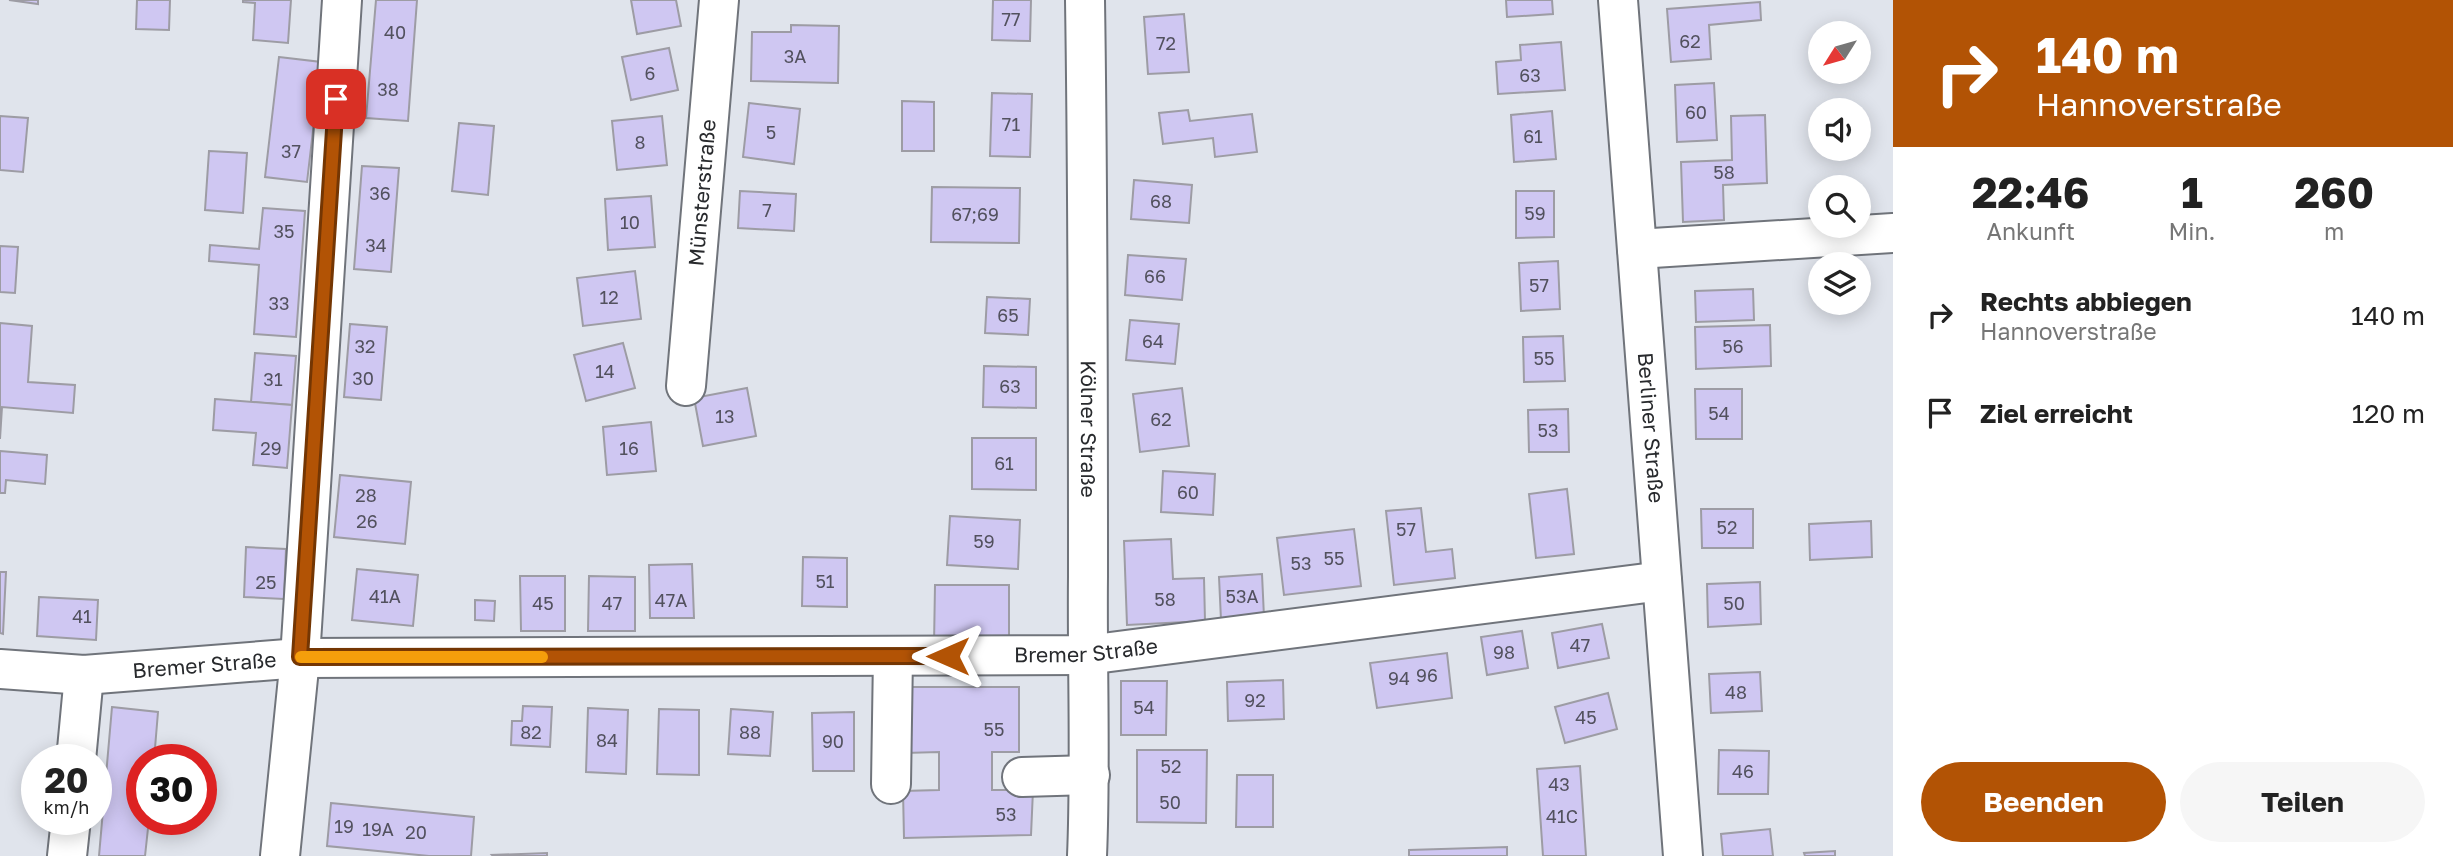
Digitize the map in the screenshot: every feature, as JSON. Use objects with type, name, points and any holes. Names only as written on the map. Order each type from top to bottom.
[{"type":"street","points":[[280,856],[300,657],[342,0]]},
{"type":"street","name":"Münsterstraße","points":[[686,386],[719,0]]},
{"type":"street","name":"Kölner Straße","points":[[1085,0],[1088,205],[1087,655],[1090,775],[1087,856]]},
{"type":"street","name":"Berliner Straße","points":[[1618,0],[1683,856]]},
{"type":"street","points":[[1637,249],[1893,233]]},
{"type":"street","name":"Bremer Straße","points":[[0,669],[84,675],[300,657],[1087,655],[1662,581]]},
{"type":"street","points":[[891,784],[893,656]]},
{"type":"street","points":[[78,744],[84,675]]},
{"type":"street","points":[[1022,777],[1090,775]]},
{"type":"street","points":[[67,856],[69,835]]},
{"type":"building","points":[[9,0],[38,0],[38,4]]},
{"type":"building","points":[[137,0],[170,0],[169,30],[136,29]]},
{"type":"building","points":[[243,0],[291,0],[288,43],[253,40],[255,3]]},
{"type":"building","points":[[376,0],[417,0],[408,121],[366,118]]},
{"type":"building","points":[[631,0],[676,0],[681,26],[637,34]]},
{"type":"building","points":[[993,0],[1031,0],[1030,41],[992,40]]},
{"type":"building","points":[[1506,0],[1552,0],[1553,14],[1507,17]]},
{"type":"building","points":[[1760,2],[1761,20],[1709,25],[1711,59],[1671,62],[1667,9]]},
{"type":"building","points":[[1184,14],[1189,72],[1148,74],[1144,17]]},
{"type":"building","points":[[791,25],[839,26],[838,83],[751,81],[752,32],[791,32]]},
{"type":"building","points":[[1561,42],[1565,90],[1498,94],[1496,62],[1521,60],[1520,45]]},
{"type":"building","points":[[669,48],[678,90],[631,100],[622,57]]},
{"type":"building","points":[[279,57],[321,62],[307,182],[265,177]]},
{"type":"building","points":[[1714,83],[1717,140],[1677,142],[1675,85]]},
{"type":"building","points":[[992,93],[1032,94],[1030,157],[990,156]]},
{"type":"building","points":[[902,101],[934,102],[934,151],[902,151]]},
{"type":"building","points":[[749,103],[800,109],[794,164],[743,157]]},
{"type":"building","points":[[1188,110],[1190,121],[1252,114],[1257,152],[1215,157],[1213,138],[1163,144],[1159,113]]},
{"type":"building","points":[[1552,111],[1556,159],[1514,162],[1511,115]]},
{"type":"building","points":[[1765,115],[1767,183],[1723,185],[1724,220],[1683,222],[1681,162],[1732,160],[1731,116]]},
{"type":"building","points":[[0,116],[28,118],[23,172],[0,170]]},
{"type":"building","points":[[662,116],[667,165],[617,170],[612,121]]},
{"type":"building","points":[[459,123],[494,126],[488,195],[452,191]]},
{"type":"building","points":[[209,151],[247,153],[243,213],[205,210]]},
{"type":"building","points":[[362,166],[399,168],[391,272],[354,269]]},
{"type":"building","points":[[1134,180],[1192,185],[1189,223],[1131,219]]},
{"type":"building","points":[[932,187],[1020,188],[1019,243],[931,242]]},
{"type":"building","points":[[740,191],[796,194],[794,231],[738,228]]},
{"type":"building","points":[[1516,191],[1554,191],[1554,237],[1516,238]]},
{"type":"building","points":[[651,196],[655,247],[608,250],[605,199]]},
{"type":"building","points":[[263,208],[305,211],[296,337],[254,334],[259,265],[209,261],[210,245],[259,249]]},
{"type":"building","points":[[0,246],[18,247],[15,293],[0,292]]},
{"type":"building","points":[[1128,255],[1186,259],[1182,300],[1125,295]]},
{"type":"building","points":[[1558,261],[1560,309],[1521,311],[1519,263]]},
{"type":"building","points":[[635,271],[641,319],[583,326],[577,278]]},
{"type":"building","points":[[1753,289],[1754,320],[1696,322],[1695,291]]},
{"type":"building","points":[[987,297],[1030,299],[1028,335],[985,333]]},
{"type":"building","points":[[1130,320],[1179,324],[1175,364],[1126,360]]},
{"type":"building","points":[[0,323],[32,326],[28,382],[75,385],[73,413],[2,407],[0,439]]},
{"type":"building","points":[[350,324],[387,327],[381,400],[344,397]]},
{"type":"building","points":[[1770,325],[1771,366],[1696,369],[1695,327]]},
{"type":"building","points":[[1563,336],[1565,381],[1524,382],[1523,337]]},
{"type":"building","points":[[623,343],[635,388],[586,401],[574,355]]},
{"type":"building","points":[[255,353],[296,356],[292,405],[251,402]]},
{"type":"building","points":[[984,366],[1036,367],[1036,408],[983,407]]},
{"type":"building","points":[[747,388],[756,436],[703,446],[694,398]]},
{"type":"building","points":[[1182,388],[1189,446],[1140,452],[1133,394]]},
{"type":"building","points":[[1695,389],[1742,389],[1742,439],[1696,439]]},
{"type":"building","points":[[215,399],[292,405],[287,468],[253,465],[256,433],[213,430]]},
{"type":"building","points":[[1568,409],[1569,452],[1529,452],[1528,410]]},
{"type":"building","points":[[651,422],[656,471],[607,475],[603,427]]},
{"type":"building","points":[[972,438],[1036,438],[1036,490],[972,489]]},
{"type":"building","points":[[0,451],[47,455],[45,484],[6,480],[5,493],[0,493]]},
{"type":"building","points":[[1163,471],[1215,474],[1213,515],[1161,512]]},
{"type":"building","points":[[340,475],[411,482],[405,544],[334,537]]},
{"type":"building","points":[[1567,489],[1574,554],[1536,558],[1529,494]]},
{"type":"building","points":[[1421,508],[1426,552],[1452,549],[1455,578],[1394,585],[1386,511]]},
{"type":"building","points":[[1701,509],[1753,509],[1753,548],[1702,548]]},
{"type":"building","points":[[950,516],[1020,520],[1018,569],[947,565]]},
{"type":"building","points":[[1871,521],[1872,557],[1810,560],[1809,524]]},
{"type":"building","points":[[1354,529],[1361,586],[1284,595],[1277,538]]},
{"type":"building","points":[[1171,539],[1173,579],[1204,578],[1205,621],[1127,625],[1124,541]]},
{"type":"building","points":[[246,547],[286,549],[284,599],[244,597]]},
{"type":"building","points":[[803,557],[847,558],[847,607],[802,606]]},
{"type":"building","points":[[692,564],[694,618],[650,618],[649,565]]},
{"type":"building","points":[[357,569],[418,575],[413,626],[352,620]]},
{"type":"building","points":[[0,572],[6,572],[3,634],[0,633]]},
{"type":"building","points":[[1262,574],[1264,617],[1221,620],[1219,577]]},
{"type":"building","points":[[520,576],[565,576],[565,631],[521,631]]},
{"type":"building","points":[[589,576],[635,577],[635,631],[588,631]]},
{"type":"building","points":[[1760,582],[1761,624],[1708,627],[1707,584]]},
{"type":"building","points":[[935,585],[1009,585],[1009,646],[934,645]]},
{"type":"building","points":[[39,597],[98,600],[96,640],[37,636]]},
{"type":"building","points":[[475,600],[495,601],[494,621],[475,620]]},
{"type":"building","points":[[1602,624],[1609,658],[1558,668],[1552,633]]},
{"type":"building","points":[[1522,631],[1528,668],[1487,675],[1481,637]]},
{"type":"building","points":[[1447,653],[1452,698],[1377,708],[1370,663]]},
{"type":"building","points":[[1760,672],[1762,711],[1711,713],[1709,674]]},
{"type":"building","points":[[1283,680],[1284,719],[1228,721],[1227,682]]},
{"type":"building","points":[[1121,681],[1167,681],[1166,735],[1121,735]]},
{"type":"building","points":[[906,687],[1019,687],[1019,752],[992,752],[992,790],[1033,790],[1031,835],[904,838],[903,791],[939,790],[939,752],[905,753]]},
{"type":"building","points":[[1608,693],[1617,729],[1565,743],[1555,707]]},
{"type":"building","points":[[523,706],[552,707],[550,747],[511,745],[512,721],[522,721]]},
{"type":"building","points":[[112,707],[158,712],[155,744],[126,744],[126,835],[147,835],[145,856],[99,856],[101,835],[112,835],[112,744],[109,744]]},
{"type":"building","points":[[588,708],[628,710],[626,774],[586,772]]},
{"type":"building","points":[[659,709],[699,710],[699,775],[657,774]]},
{"type":"building","points":[[731,709],[773,712],[770,756],[728,754]]},
{"type":"building","points":[[854,712],[854,771],[813,771],[812,713]]},
{"type":"building","points":[[1137,750],[1207,750],[1206,823],[1137,822]]},
{"type":"building","points":[[1719,750],[1769,751],[1768,794],[1718,794]]},
{"type":"building","points":[[1580,766],[1586,856],[1543,856],[1537,769]]},
{"type":"building","points":[[1237,775],[1273,775],[1273,827],[1236,827]]},
{"type":"building","points":[[331,803],[474,817],[471,856],[429,856],[327,846]]},
{"type":"building","points":[[1770,829],[1773,856],[1723,856],[1721,834]]},
{"type":"building","points":[[1507,847],[1507,856],[1409,856],[1409,850]]},
{"type":"building","points":[[1835,851],[1835,856],[1805,856],[1804,853]]},
{"type":"building","points":[[547,853],[547,856],[492,855]]},
{"type":"slow traffic","points":[[301,657],[542,657]]},
{"type":"route","points":[[336,99],[300,657],[948,656]]}]
